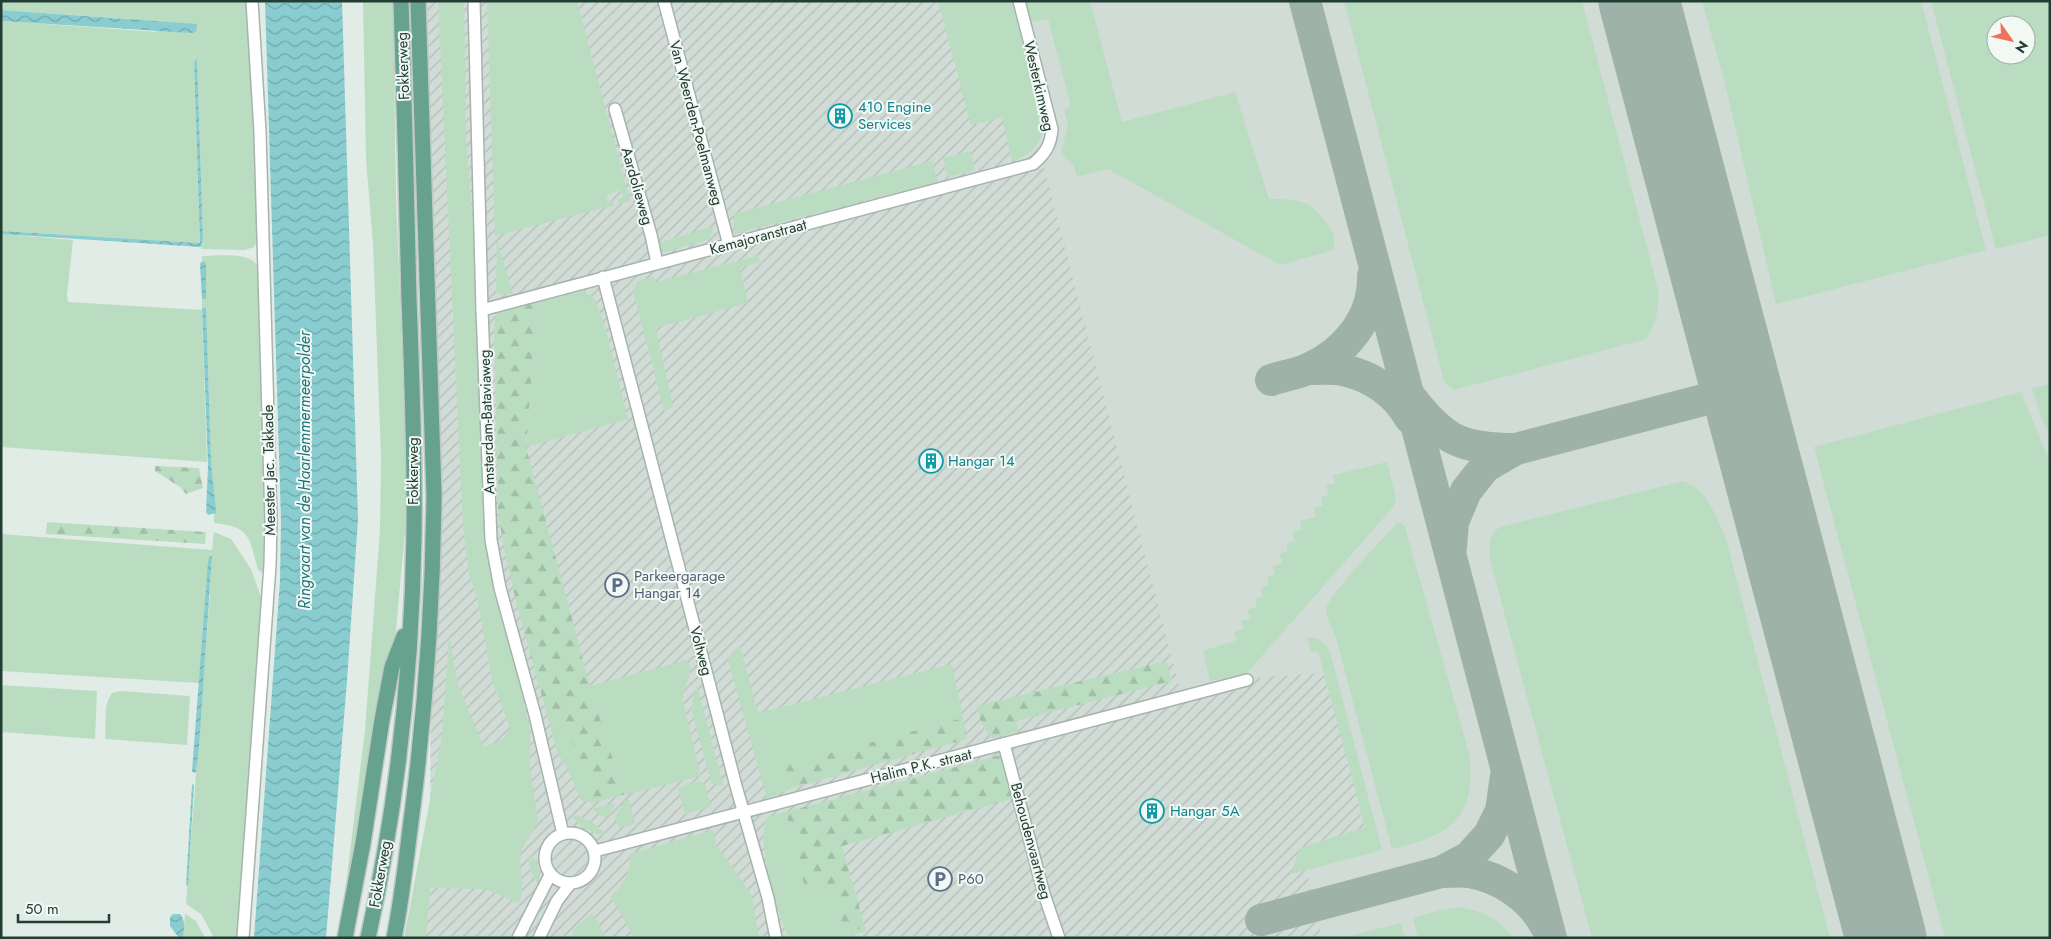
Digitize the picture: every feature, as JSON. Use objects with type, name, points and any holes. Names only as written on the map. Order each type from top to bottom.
[{"type":"main road","name":"Fokkerweg","points":[[368,938],[391,813],[405,688],[414,535],[401,1]]},
{"type":"main road","name":"Fokkerweg","points":[[394,938],[420,751],[434,572],[434,495],[418,1]]},
{"type":"main road","points":[[345,938],[364,843],[382,720],[392,667],[410,621]]},
{"type":"street","name":"Meester Jac. Takkade","points":[[243,938],[271,548],[260,132],[252,1]]},
{"type":"street","name":"Amsterdam-Bataviaweg","points":[[474,1],[482,310],[491,540],[500,588],[563,834]]},
{"type":"street","name":"Van Weerden-Poelmanweg","points":[[664,1],[729,245]]},
{"type":"street","name":"Westerkimweg","points":[[1019,1],[1052,129],[1052,140],[1046,153],[1033,164]]},
{"type":"street","name":"Aardolieweg","points":[[615,109],[652,235],[657,263]]},
{"type":"street","name":"Kemajoranstraat","points":[[482,310],[1033,164]]},
{"type":"street","name":"Voltweg","points":[[603,277],[743,812],[768,898],[776,938]]},
{"type":"street","name":"Halim P.K. straat","points":[[595,851],[1247,680]]},
{"type":"street","name":"Behoudenvaartweg","points":[[1004,744],[1044,894],[1059,938]]},
{"type":"street","points":[[573,833],[582,836],[590,842],[595,851],[596,860],[593,870],[579,882],[570,884],[559,881],[550,875],[546,868],[545,854],[548,845],[555,838],[563,834],[573,833]]},
{"type":"street","points":[[518,938],[550,875]]},
{"type":"street","points":[[539,938],[557,901],[570,884]]},
{"type":"street","points":[[545,925],[547,938]]},
{"type":"shaded area","points":[[421,1],[1001,1],[1182,698],[1254,678],[1324,673],[1365,827],[1301,848],[1322,938],[417,938],[430,833],[432,443]]},
{"type":"shaded area","points":[[451,1],[2050,1],[2050,938],[500,938]]},
{"type":"green space","points":[[1,1],[249,1],[257,242],[254,247],[245,250],[201,249],[203,238],[197,59],[194,62],[200,243],[1,231],[2,21],[157,32],[131,19],[1,10]]},
{"type":"green space","points":[[363,1],[393,1],[396,194],[406,457],[405,531],[396,630],[374,729],[355,870],[343,908],[365,730],[380,530],[381,457],[373,244],[366,159]]},
{"type":"green space","points":[[438,1],[464,1],[466,142],[475,247],[483,512],[489,558],[530,729],[530,770],[538,818],[521,853],[522,891],[518,903],[485,889],[430,888],[426,938],[404,938],[442,736],[449,635],[458,685],[484,747],[503,739],[510,728],[492,681],[478,601],[469,574],[463,526]]},
{"type":"green space","points":[[487,1],[577,1],[630,201],[618,204],[617,199],[623,197],[620,190],[606,195],[607,201],[612,201],[614,205],[495,236]]},
{"type":"green space","points":[[938,1],[1012,1],[1044,125],[1038,144],[1025,156],[1012,161],[1002,118],[971,125]]},
{"type":"green space","points":[[1026,1],[1090,1],[1122,122],[1235,92],[1269,199],[1294,200],[1313,208],[1332,231],[1334,238],[1333,250],[1280,265],[1108,169],[1077,177],[1074,166],[1061,153],[1068,125],[1064,109],[1071,106],[1048,19],[1031,22]]},
{"type":"green space","points":[[1344,1],[1582,1],[1658,289],[1656,315],[1653,327],[1646,339],[1454,390],[1444,381]]},
{"type":"green space","points":[[1702,1],[1921,1],[1986,250],[1776,304],[1724,79]]},
{"type":"green space","points":[[1931,1],[2050,1],[2050,235],[1996,249]]},
{"type":"green space","points":[[971,151],[975,170],[948,177],[943,158]]},
{"type":"green space","points":[[932,161],[938,182],[734,234],[734,214]]},
{"type":"green space","points":[[714,226],[709,239],[663,253],[657,247],[661,242]]},
{"type":"green space","points":[[1,234],[73,240],[67,295],[68,302],[202,310],[207,462],[1,447]]},
{"type":"green space","points":[[497,239],[513,294],[501,294],[496,291]]},
{"type":"green space","points":[[202,256],[241,256],[254,262],[258,267],[265,465],[264,570],[261,572],[258,570],[253,549],[247,536],[235,527],[214,523],[206,309],[202,308],[202,299],[206,298],[206,263],[202,261]]},
{"type":"green space","points":[[758,256],[760,262],[740,268],[748,303],[656,328],[673,407],[664,411],[633,291],[637,282],[653,276],[655,282]]},
{"type":"green space","points":[[584,291],[596,301],[607,334],[628,419],[526,447],[537,302]]},
{"type":"green space","points":[[537,302],[526,447],[590,686],[624,795],[595,801],[562,717],[547,714],[517,606],[498,513],[494,325],[497,312]]},
{"type":"green space","points":[[2050,384],[2050,436],[2032,388]]},
{"type":"green space","points":[[2021,392],[2050,463],[2050,938],[1945,938],[1814,447]]},
{"type":"green space","points":[[1387,462],[1396,498],[1394,506],[1246,674],[1210,681],[1203,651],[1237,640],[1234,632],[1243,629],[1241,621],[1250,618],[1248,610],[1257,607],[1255,599],[1263,596],[1260,588],[1269,585],[1267,577],[1275,574],[1273,566],[1282,563],[1280,554],[1288,551],[1286,544],[1294,541],[1293,532],[1301,530],[1300,521],[1316,517],[1314,508],[1323,506],[1321,497],[1329,495],[1326,486],[1335,483],[1333,475]]},
{"type":"green space","points":[[155,466],[199,468],[203,488],[186,494],[180,487],[155,471]]},
{"type":"green space","points":[[1683,481],[1692,485],[1705,498],[1715,513],[1726,539],[1830,938],[1592,938],[1490,560],[1490,541],[1493,534],[1500,527]]},
{"type":"green space","points":[[47,522],[206,532],[205,544],[46,534]]},
{"type":"green space","points":[[1397,523],[1402,523],[1405,527],[1470,757],[1470,779],[1468,796],[1463,810],[1454,822],[1443,831],[1429,838],[1392,849],[1336,638],[1328,620],[1326,609],[1346,579]]},
{"type":"green space","points":[[214,532],[231,539],[251,569],[262,600],[263,620],[237,938],[214,938],[201,914],[186,904],[210,593],[211,557],[209,557],[199,683],[1,671],[1,534],[212,550]]},
{"type":"green space","points":[[1307,637],[1316,638],[1322,642],[1331,655],[1382,850],[1291,874],[1300,848],[1365,827],[1318,651],[1311,652]]},
{"type":"green space","points":[[740,647],[758,713],[952,664],[963,718],[786,765],[792,788],[767,799],[728,660],[734,650]]},
{"type":"green space","points":[[687,660],[691,670],[682,698],[701,776],[624,795],[590,686]]},
{"type":"green space","points":[[1166,661],[1172,681],[1016,721],[1019,731],[993,738],[984,729],[976,706]]},
{"type":"green space","points":[[1,685],[97,691],[95,739],[1,732]]},
{"type":"green space","points":[[697,685],[723,785],[719,786],[711,782],[691,708]]},
{"type":"green space","points":[[121,691],[190,696],[187,745],[105,739],[108,700],[112,693]]},
{"type":"green space","points":[[547,714],[562,717],[595,800],[613,797],[592,803],[581,800],[568,770],[557,752]]},
{"type":"green space","points":[[963,718],[967,739],[792,788],[785,765]]},
{"type":"green space","points":[[1001,755],[1012,799],[842,846],[865,927],[844,933],[831,888],[827,887],[806,892],[786,812]]},
{"type":"green space","points":[[700,781],[705,784],[711,807],[685,814],[678,788]]},
{"type":"green space","points":[[629,799],[635,824],[618,828],[615,817],[624,801]]},
{"type":"green space","points":[[616,803],[606,818],[591,809]]},
{"type":"green space","points":[[786,812],[806,892],[831,888],[844,933],[865,927],[866,931],[845,938],[789,938],[779,913],[769,877],[764,842],[764,827],[767,817]]},
{"type":"green space","points":[[571,815],[590,821],[606,835],[586,829]]},
{"type":"green space","points":[[713,830],[716,844],[752,896],[759,938],[634,938],[611,897],[625,878],[629,867],[630,854]]},
{"type":"green space","points":[[529,856],[536,860],[540,874],[539,885],[531,871]]},
{"type":"green space","points":[[1460,907],[1477,911],[1490,917],[1502,925],[1514,938],[1418,938],[1413,918]]},
{"type":"green space","points":[[592,913],[607,938],[571,938],[575,928]]},
{"type":"green space","points":[[185,914],[196,921],[205,938],[183,938]]},
{"type":"green space","points":[[1401,923],[1405,938],[1341,938]]},
{"type":"water","name":"Ringvaart van de Haarlemmermeerpolder","points":[[265,1],[342,1],[358,519],[326,938],[254,938],[280,581],[281,520]]},
{"type":"water","points":[[1,10],[197,24],[196,32],[191,33],[2,21]]},
{"type":"water","points":[[197,59],[203,238],[201,247],[1,234],[1,231],[200,243],[194,62]]},
{"type":"water","points":[[202,261],[206,263],[206,299],[202,299],[200,264]]},
{"type":"water","points":[[202,308],[206,308],[211,459],[216,513],[208,515],[206,512],[208,466]]},
{"type":"water","points":[[212,556],[199,746],[196,772],[194,773],[192,771],[208,562],[209,557]]},
{"type":"water","points":[[194,784],[188,885],[186,886],[192,785]]},
{"type":"water","points":[[173,914],[180,914],[183,919],[183,938],[179,938],[170,926],[170,917]]},
{"type":"taxiway","points":[[1305,1],[1551,938]]},
{"type":"taxiway","points":[[1271,380],[1308,369],[1334,354],[1345,344],[1363,320],[1372,291],[1373,276]]},
{"type":"taxiway","points":[[1411,398],[1434,424],[1456,440],[1481,447],[1516,449],[1707,399],[1720,390],[1727,381],[1732,353]]},
{"type":"taxiway","points":[[1308,369],[1339,369],[1373,381],[1390,393],[1410,418]]},
{"type":"taxiway","points":[[1707,399],[1728,403],[1743,415],[1752,427]]},
{"type":"taxiway","points":[[1451,547],[1453,522],[1466,491],[1485,467],[1516,449]]},
{"type":"taxiway","points":[[1261,920],[1441,872],[1469,857],[1489,835],[1501,811],[1506,776]]},
{"type":"taxiway","points":[[1441,872],[1469,872],[1492,878],[1523,897],[1545,925]]},
{"type":"runway","points":[[1639,1],[1886,938]]},
{"type":"place","name":"410 Engine Services","points":[[840,116]]},
{"type":"place","name":"Hangar 14","points":[[931,461]]},
{"type":"place","name":"Parkeergarage Hangar 14","points":[[617,585]]},
{"type":"place","name":"Hangar 5A","points":[[1152,811]]},
{"type":"place","name":"P60","points":[[940,879]]}]
